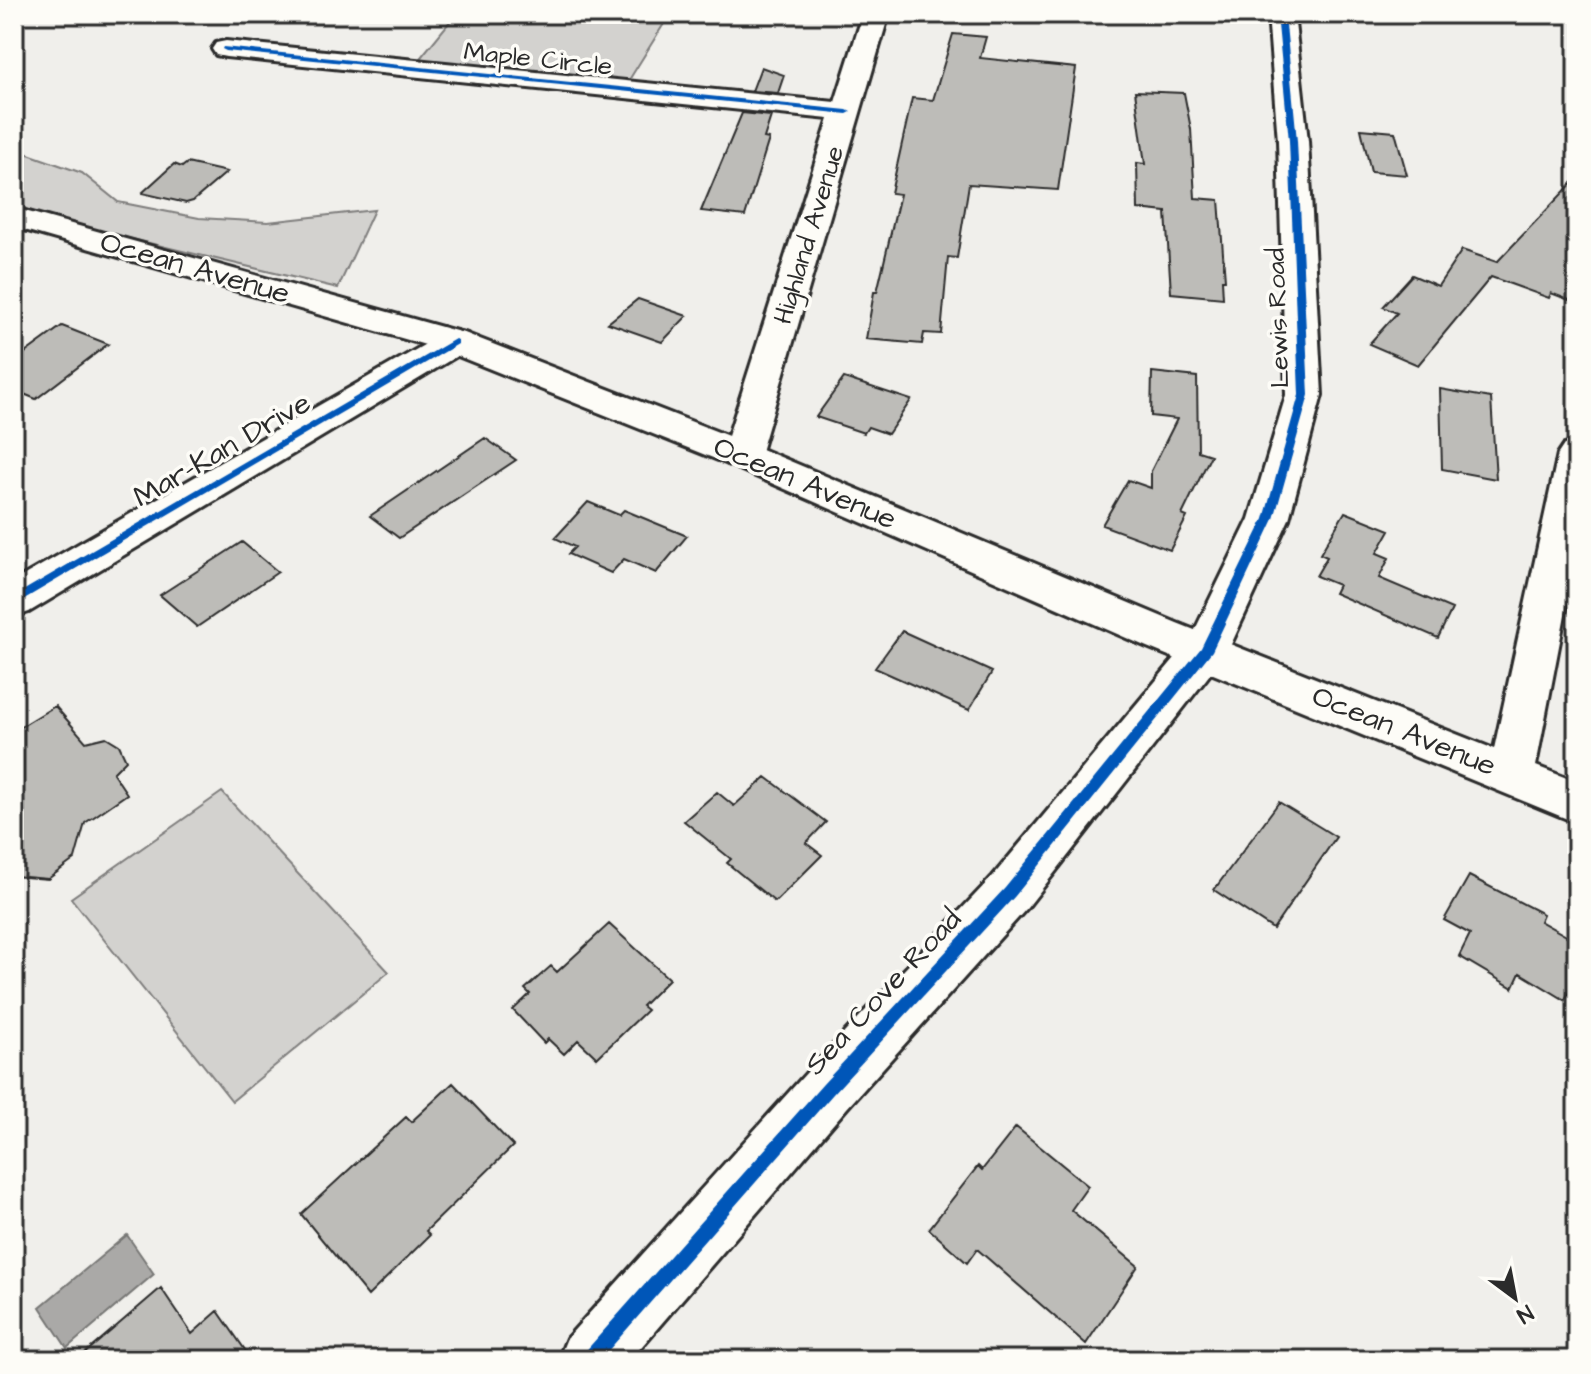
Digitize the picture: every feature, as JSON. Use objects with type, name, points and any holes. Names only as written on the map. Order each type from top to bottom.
[{"type":"street","name":"Highland Avenue","points":[[741,455],[876,14]]},
{"type":"street","name":"Lewis Road","points":[[1206,651],[1269,519],[1304,395],[1293,141],[1281,14]]},
{"type":"street","name":"Maple Circle","points":[[226,49],[847,112]]},
{"type":"street","name":"Ocean Avenue","points":[[14,217],[455,342],[741,455],[1162,635],[1577,803]]},
{"type":"street","name":"Mar-Kan Drive","points":[[14,601],[455,342]]},
{"type":"street","points":[[1511,775],[1577,454]]},
{"type":"street","name":"Sea Cove Road","points":[[589,1360],[828,1089],[1010,892],[1206,651]]},
{"type":"shaded area","points":[[456,14],[670,14],[629,80],[417,62]]},
{"type":"shaded area","points":[[14,149],[82,173],[118,202],[199,218],[268,222],[374,210],[338,288],[65,223],[14,205]]},
{"type":"shaded area","points":[[222,792],[389,972],[232,1101],[71,898]]},
{"type":"shaded area","points":[[127,1235],[154,1274],[67,1348],[40,1307]]},
{"type":"building","points":[[953,34],[986,37],[980,58],[1076,68],[1058,190],[969,184],[957,258],[948,257],[941,334],[924,333],[922,344],[866,339],[874,292],[877,292],[900,194],[891,193],[912,98],[933,100]]},
{"type":"building","points":[[761,67],[784,75],[778,93],[752,91]]},
{"type":"building","points":[[1135,91],[1184,93],[1191,129],[1195,198],[1219,200],[1225,280],[1222,280],[1223,298],[1171,293],[1166,212],[1138,209],[1137,163],[1145,164]]},
{"type":"building","points":[[742,113],[771,116],[764,138],[769,139],[745,216],[701,211]]},
{"type":"building","points":[[1361,129],[1395,132],[1407,175],[1371,172]]},
{"type":"building","points":[[187,163],[227,172],[193,201],[186,203],[142,193],[174,164],[182,167]]},
{"type":"building","points":[[1577,178],[1577,303],[1551,293],[1549,298],[1491,277],[1418,365],[1369,344],[1397,313],[1383,307],[1412,275],[1438,286],[1462,250],[1497,262]]},
{"type":"building","points":[[638,299],[687,316],[662,342],[608,323]]},
{"type":"building","points":[[62,326],[108,344],[36,399],[14,390],[14,361]]},
{"type":"building","points":[[1152,372],[1197,377],[1198,451],[1211,455],[1182,515],[1187,517],[1170,550],[1102,525],[1128,480],[1151,488],[1151,471],[1177,419],[1151,416]]},
{"type":"building","points":[[844,378],[911,400],[888,434],[868,427],[864,433],[816,417]]},
{"type":"building","points":[[1440,389],[1491,398],[1496,479],[1442,469]]},
{"type":"building","points":[[485,438],[516,460],[399,538],[370,516]]},
{"type":"building","points":[[588,502],[619,515],[624,510],[687,536],[656,573],[624,559],[611,573],[568,554],[575,547],[555,538]]},
{"type":"building","points":[[1345,512],[1390,530],[1377,553],[1389,558],[1379,578],[1452,609],[1438,638],[1334,593],[1338,585],[1316,576],[1327,557],[1320,554]]},
{"type":"building","points":[[242,542],[278,572],[197,627],[160,595]]},
{"type":"building","points":[[902,631],[992,672],[969,710],[875,668]]},
{"type":"building","points":[[55,706],[86,742],[106,737],[119,745],[126,760],[113,773],[127,794],[85,823],[75,859],[48,879],[14,876],[14,731]]},
{"type":"building","points":[[766,777],[826,822],[806,843],[822,855],[775,902],[727,863],[731,859],[684,821],[717,792],[734,806]]},
{"type":"building","points":[[1279,802],[1336,837],[1273,929],[1214,890]]},
{"type":"building","points":[[1469,876],[1543,914],[1540,921],[1577,942],[1577,975],[1565,1000],[1520,973],[1513,988],[1459,956],[1470,934],[1444,920]]},
{"type":"building","points":[[609,924],[669,979],[642,1006],[647,1010],[597,1058],[578,1040],[564,1054],[548,1039],[544,1043],[513,1010],[530,994],[525,989],[551,966],[557,972]]},
{"type":"building","points":[[453,1083],[513,1146],[426,1231],[430,1235],[368,1296],[301,1214],[406,1117],[411,1122]]},
{"type":"building","points":[[1016,1127],[1088,1186],[1071,1210],[1138,1266],[1086,1344],[977,1249],[967,1263],[929,1229],[978,1166],[982,1170]]},
{"type":"building","points":[[161,1288],[192,1334],[218,1311],[252,1360],[77,1360]]},
{"type":"cycle path","points":[[589,1360],[828,1089],[1010,892],[1206,651],[1269,519],[1304,395],[1293,141],[1281,14]]},
{"type":"cycle path","points":[[226,49],[847,112]]},
{"type":"cycle path","points":[[14,601],[455,342]]}]
